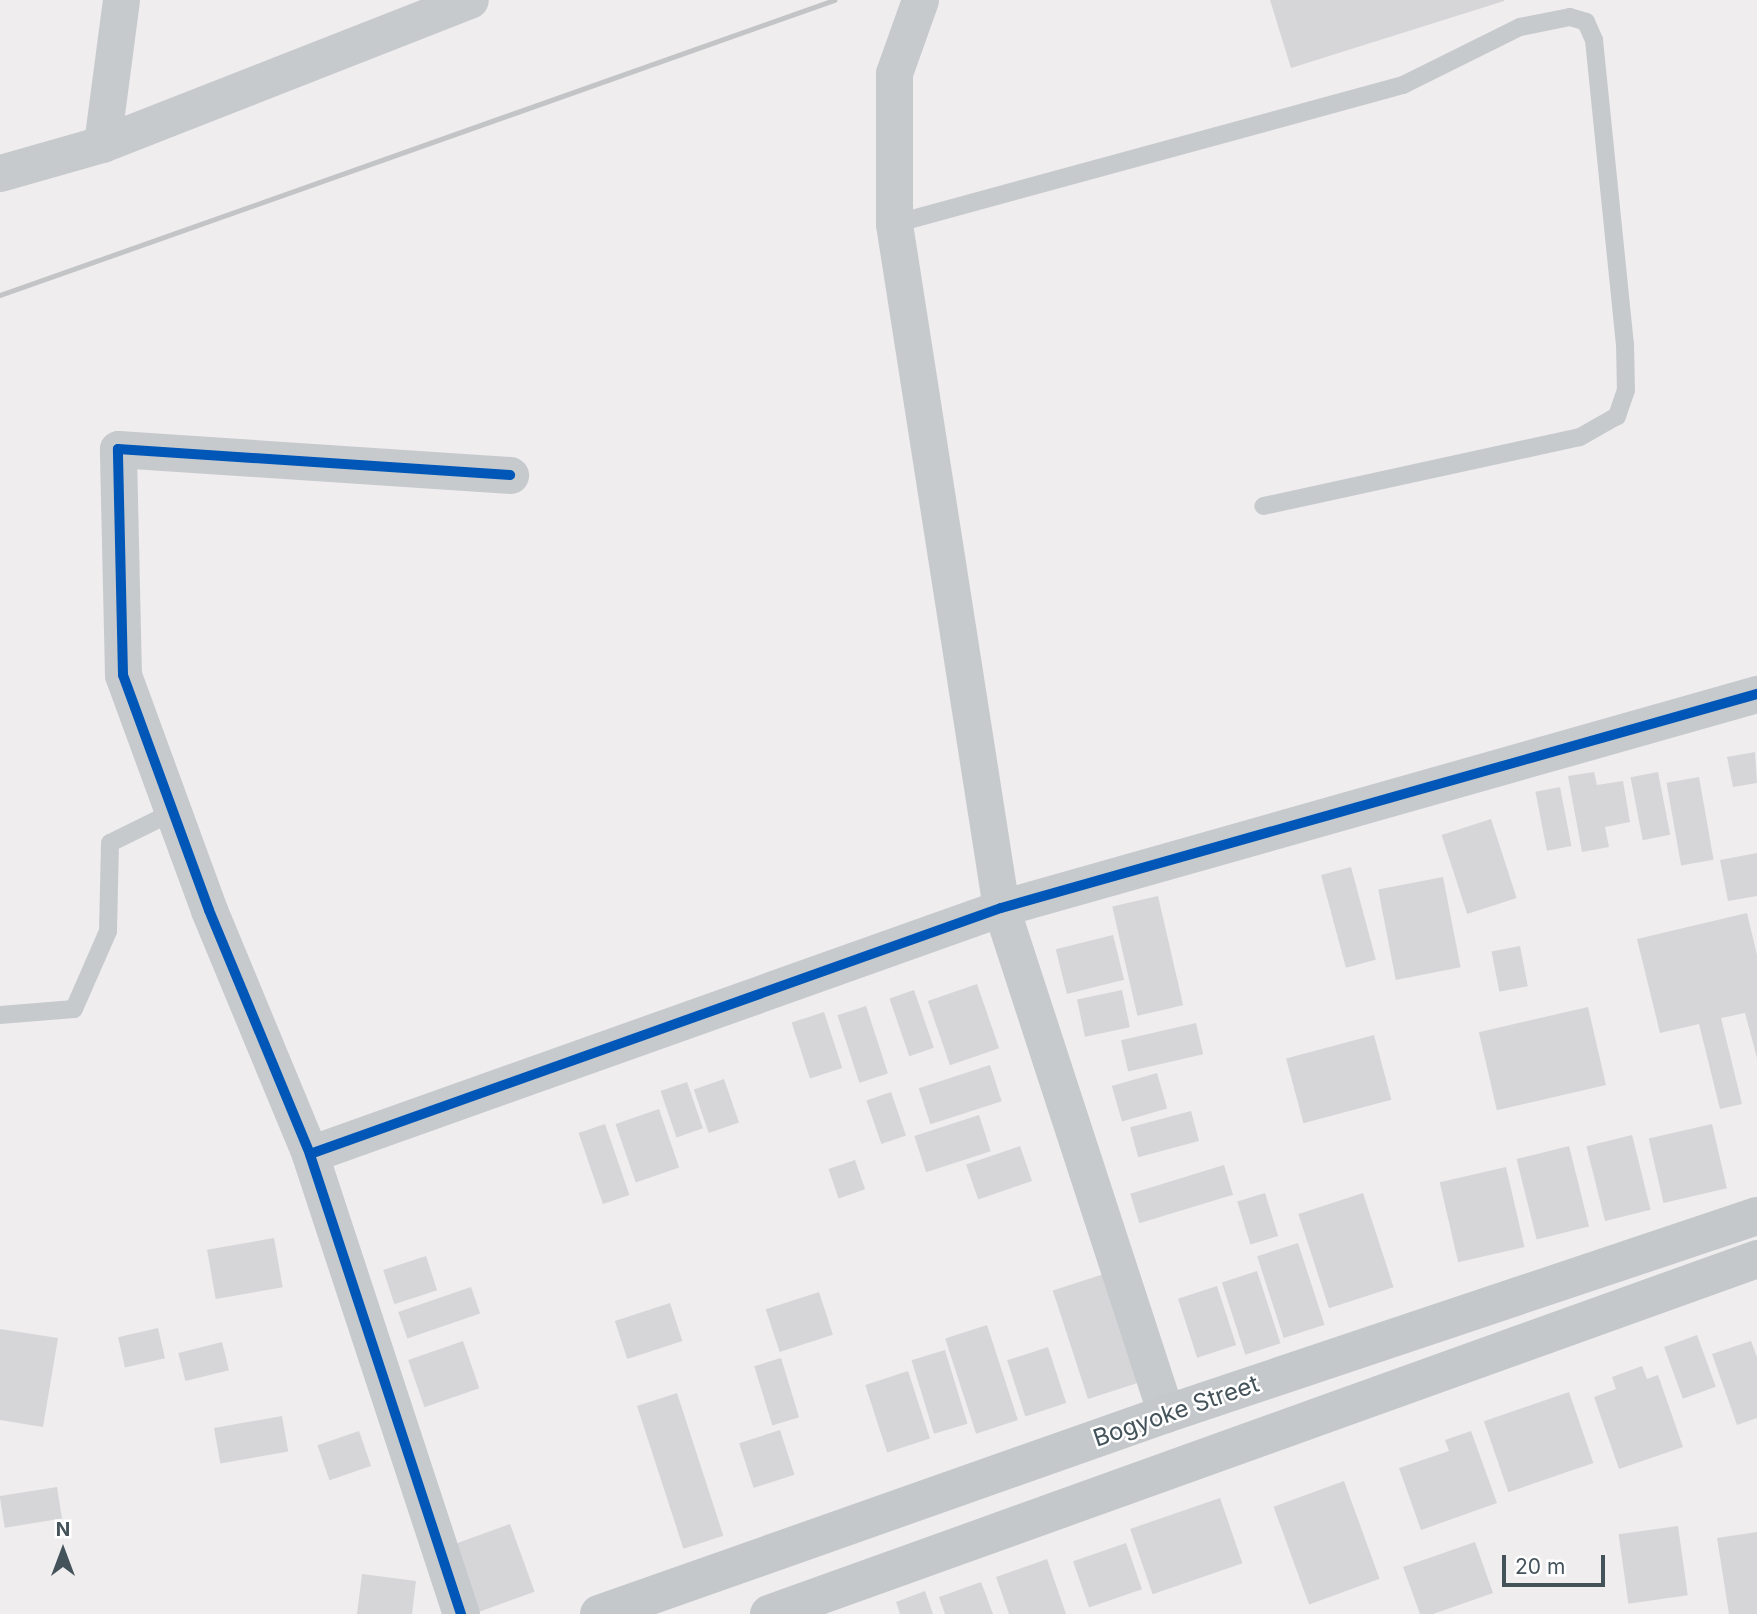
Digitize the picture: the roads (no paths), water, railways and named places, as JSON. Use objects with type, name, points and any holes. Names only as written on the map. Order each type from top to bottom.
[{"type":"main road","name":"Bogyoke Street","points":[[599,1614],[1166,1414],[1757,1216]]},
{"type":"main road","points":[[769,1614],[1757,1259]]},
{"type":"street","points":[[102,144],[121,0]]},
{"type":"street","points":[[0,173],[102,144],[470,0]]},
{"type":"street","points":[[920,0],[894,73],[894,224],[1001,908],[1166,1414]]},
{"type":"street","points":[[461,1614],[310,1154],[173,812],[123,675],[118,449],[510,475]]},
{"type":"street","points":[[310,1154],[1001,908],[1757,694]]},
{"type":"lane","points":[[894,224],[1403,85],[1520,27],[1570,17],[1586,22],[1594,40],[1625,344],[1626,390],[1617,416],[1580,437],[1263,506]]},
{"type":"lane","points":[[0,1015],[74,1009],[108,931],[110,843],[173,812]]},
{"type":"railway","points":[[0,295],[834,0]]}]
